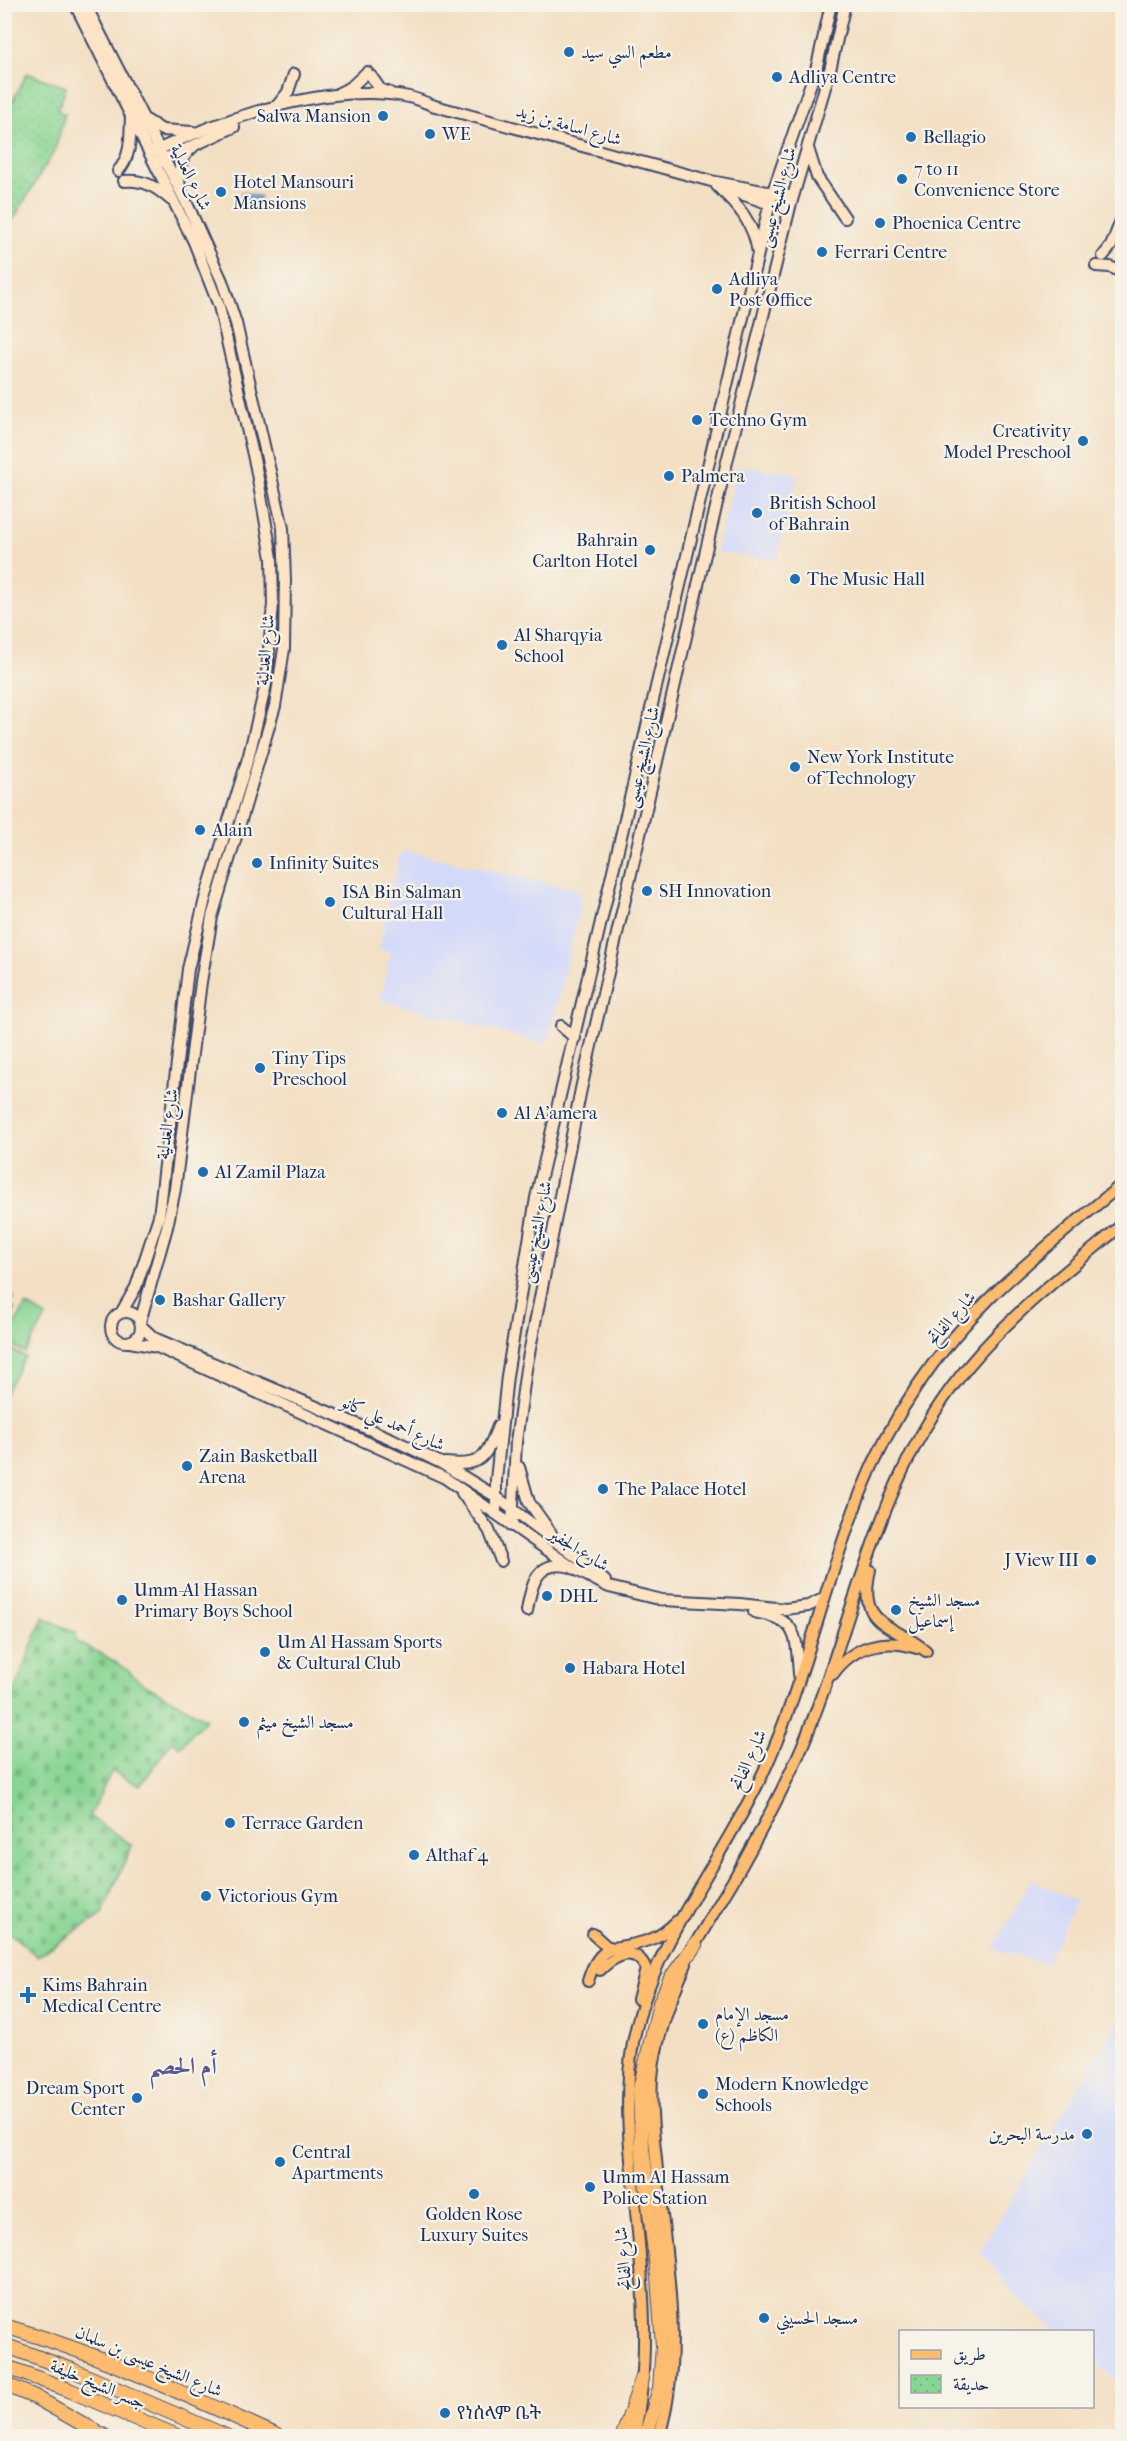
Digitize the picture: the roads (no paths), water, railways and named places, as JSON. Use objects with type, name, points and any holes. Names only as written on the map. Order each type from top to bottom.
[{"type":"highway","points":[[646,2436],[656,2405],[663,2369],[663,2328],[642,2148],[640,2089],[660,2003],[671,1978],[695,1945]]},
{"type":"highway","name":"شارع الشيخ عيسى بن سلمان","points":[[5,2327],[75,2348],[278,2436]]},
{"type":"highway","name":"جسر الشيخ خليفة","points":[[4,2345],[72,2370],[226,2436]]},
{"type":"highway","name":"جسر الشيخ خليفة","points":[[4,2366],[69,2390],[177,2436]]},
{"type":"highway","points":[[623,2436],[632,2415],[642,2379]]},
{"type":"highway","points":[[4,2384],[35,2397],[99,2436]]},
{"type":"highway","points":[[80,2424],[104,2436]]},
{"type":"main road","name":"شارع العدلية","points":[[75,4],[131,116],[157,156],[222,280],[236,323],[282,528],[285,580],[284,649],[275,706],[212,917],[202,974],[175,1189],[140,1324]]},
{"type":"main road","name":"شارع العدلية","points":[[85,4],[143,118],[157,156]]},
{"type":"main road","name":"شارع الشيخ عيسى","points":[[496,1513],[495,1496],[503,1412],[536,1198],[546,1166],[562,1084],[575,1038],[613,868],[759,259],[771,199],[817,66],[831,4]]},
{"type":"main road","name":"شارع الشيخ عيسى","points":[[512,1526],[516,1442],[526,1369],[581,1089],[720,490],[791,202],[830,70],[845,4]]},
{"type":"main road","points":[[275,107],[288,92],[294,74]]},
{"type":"main road","points":[[332,96],[351,87],[369,74],[380,89],[396,96]]},
{"type":"main road","name":"شارع اسامة بن زيد","points":[[157,156],[198,137],[275,107],[332,96],[396,96],[714,184],[791,202]]},
{"type":"main road","name":"شارع اسامة بن زيد","points":[[198,137],[320,102],[351,99],[406,103],[418,101]]},
{"type":"main road","points":[[131,116],[128,153],[121,176],[148,183],[180,201]]},
{"type":"main road","points":[[143,118],[162,130],[198,137],[180,164],[180,201]]},
{"type":"main road","points":[[807,147],[817,177],[845,218]]},
{"type":"main road","points":[[714,184],[737,204],[748,219],[757,242],[759,259]]},
{"type":"main road","name":"شارع العدلية","points":[[121,1313],[136,1287],[159,1216],[188,969],[198,923],[249,755],[270,648],[273,581],[270,538],[219,306],[180,201]]},
{"type":"main road","points":[[1103,256],[1111,246],[1122,218]]},
{"type":"main road","points":[[1096,266],[1110,267],[1122,272]]},
{"type":"main road","points":[[259,712],[263,719],[260,741],[262,751]]},
{"type":"main road","points":[[561,1026],[575,1038]]},
{"type":"main road","name":"شارع الفاتح","points":[[634,2436],[642,2379],[644,2315],[628,2110],[632,2053],[639,2016],[662,1957],[774,1748],[823,1599],[870,1471],[899,1415],[922,1379],[956,1334],[995,1293],[1122,1184]]},
{"type":"main road","points":[[659,2436],[670,2390],[672,2349],[653,2127],[652,2076],[673,1996],[695,1945],[778,1798],[804,1741],[873,1543],[893,1492],[919,1439],[963,1372],[1010,1321],[1122,1225]]},
{"type":"main road","points":[[130,1312],[140,1324],[139,1334],[130,1342],[121,1342],[111,1332],[113,1318],[121,1313],[130,1312]]},
{"type":"main road","name":"شارع أحمد علي كانو","points":[[140,1324],[154,1338],[354,1429],[454,1484],[512,1526]]},
{"type":"main road","name":"شارع أحمد علي كانو","points":[[130,1342],[157,1347],[441,1463],[495,1496],[593,1570],[609,1587]]},
{"type":"main road","points":[[441,1463],[463,1465],[476,1462],[490,1443],[503,1412]]},
{"type":"main road","points":[[516,1442],[521,1480],[529,1502],[563,1547]]},
{"type":"main road","points":[[454,1484],[484,1522],[494,1540],[501,1561]]},
{"type":"main road","name":"شارع الجفير","points":[[512,1526],[573,1568],[609,1587],[662,1600],[792,1609],[808,1606],[823,1599]]},
{"type":"main road","points":[[826,1682],[843,1661],[866,1647],[894,1642],[926,1651],[880,1622],[870,1610],[865,1593],[873,1557],[873,1543]]},
{"type":"main road","points":[[527,1611],[533,1584],[542,1571],[556,1566],[573,1568]]},
{"type":"main road","name":"شارع الجفير","points":[[703,1603],[779,1617],[787,1623],[795,1638],[800,1674]]},
{"type":"main road","points":[[588,1981],[598,1957],[614,1948],[653,1939],[684,1915]]},
{"type":"main road","points":[[593,1934],[606,1946],[614,1948]]},
{"type":"main road","points":[[600,1970],[615,1957],[625,1954],[639,1957],[646,1969],[637,2003],[639,2016]]},
{"type":"water","points":[[242,192],[260,197],[258,205],[240,200]]},
{"type":"place","name":"مطعم السي سيد","points":[[569,52]]},
{"type":"place","name":"Adliya Centre","points":[[777,77]]},
{"type":"place","name":"Salwa Mansion","points":[[383,116]]},
{"type":"place","name":"WE","points":[[430,134]]},
{"type":"place","name":"Bellagio","points":[[911,137]]},
{"type":"place","name":"7 to 11 Convenience Store","points":[[902,179]]},
{"type":"place","name":"Hotel Mansouri Mansions","points":[[221,192]]},
{"type":"place","name":"Phoenica Centre","points":[[880,223]]},
{"type":"place","name":"Ferrari Centre","points":[[822,252]]},
{"type":"place","name":"Adliya Post Office","points":[[717,289]]},
{"type":"place","name":"Techno Gym","points":[[697,420]]},
{"type":"place","name":"Creativity Model Preschool","points":[[1083,441]]},
{"type":"place","name":"Palmera","points":[[669,476]]},
{"type":"place","name":"British School of Bahrain","points":[[757,513]]},
{"type":"place","name":"Bahrain Carlton Hotel","points":[[650,550]]},
{"type":"place","name":"The Music Hall","points":[[795,579]]},
{"type":"place","name":"Al Sharqyia School","points":[[502,645]]},
{"type":"place","name":"New York Institute of Technology","points":[[795,767]]},
{"type":"place","name":"Alain","points":[[200,830]]},
{"type":"place","name":"Infinity Suites","points":[[257,863]]},
{"type":"place","name":"SH Innovation","points":[[647,891]]},
{"type":"place","name":"ISA Bin Salman Cultural Hall","points":[[330,902]]},
{"type":"place","name":"Tiny Tips Preschool","points":[[260,1068]]},
{"type":"place","name":"Al A'amera","points":[[502,1113]]},
{"type":"place","name":"Al Zamil Plaza","points":[[203,1172]]},
{"type":"place","name":"Bashar Gallery","points":[[160,1300]]},
{"type":"place","name":"Zain Basketball Arena","points":[[187,1466]]},
{"type":"place","name":"The Palace Hotel","points":[[603,1489]]},
{"type":"place","name":"J View III","points":[[1091,1560]]},
{"type":"place","name":"DHL","points":[[547,1596]]},
{"type":"place","name":"Umm-Al Hassan Primary Boys School","points":[[122,1600]]},
{"type":"place","name":"مسجد الشيخ إسماعيل","points":[[896,1610]]},
{"type":"place","name":"Um Al Hassam Sports & Cultural Club","points":[[265,1652]]},
{"type":"place","name":"Habara Hotel","points":[[570,1668]]},
{"type":"place","name":"مسجد الشيخ ميثم","points":[[244,1722]]},
{"type":"place","name":"Terrace Garden","points":[[230,1823]]},
{"type":"place","name":"Althaf 4","points":[[414,1855]]},
{"type":"place","name":"Victorious Gym","points":[[206,1896]]},
{"type":"place","name":"Kims Bahrain Medical Centre","points":[[28,1995]]},
{"type":"place","name":"مسجد الإمام الكاظم (ع)","points":[[703,2024]]},
{"type":"place","name":"Modern Knowledge Schools","points":[[703,2094]]},
{"type":"place","name":"Dream Sport Center","points":[[137,2098]]},
{"type":"place","name":"مدرسة البحرين","points":[[1087,2134]]},
{"type":"place","name":"Central Apartments","points":[[280,2162]]},
{"type":"place","name":"Umm Al Hassam Police Station","points":[[590,2187]]},
{"type":"place","name":"Golden Rose Luxury Suites","points":[[474,2194]]},
{"type":"place","name":"مسجد الحسيني","points":[[764,2318]]},
{"type":"place","name":"የነሰላም ቤት","points":[[445,2413]]},
{"type":"district","name":"أم الحصم","points":[[183,2066]]}]
